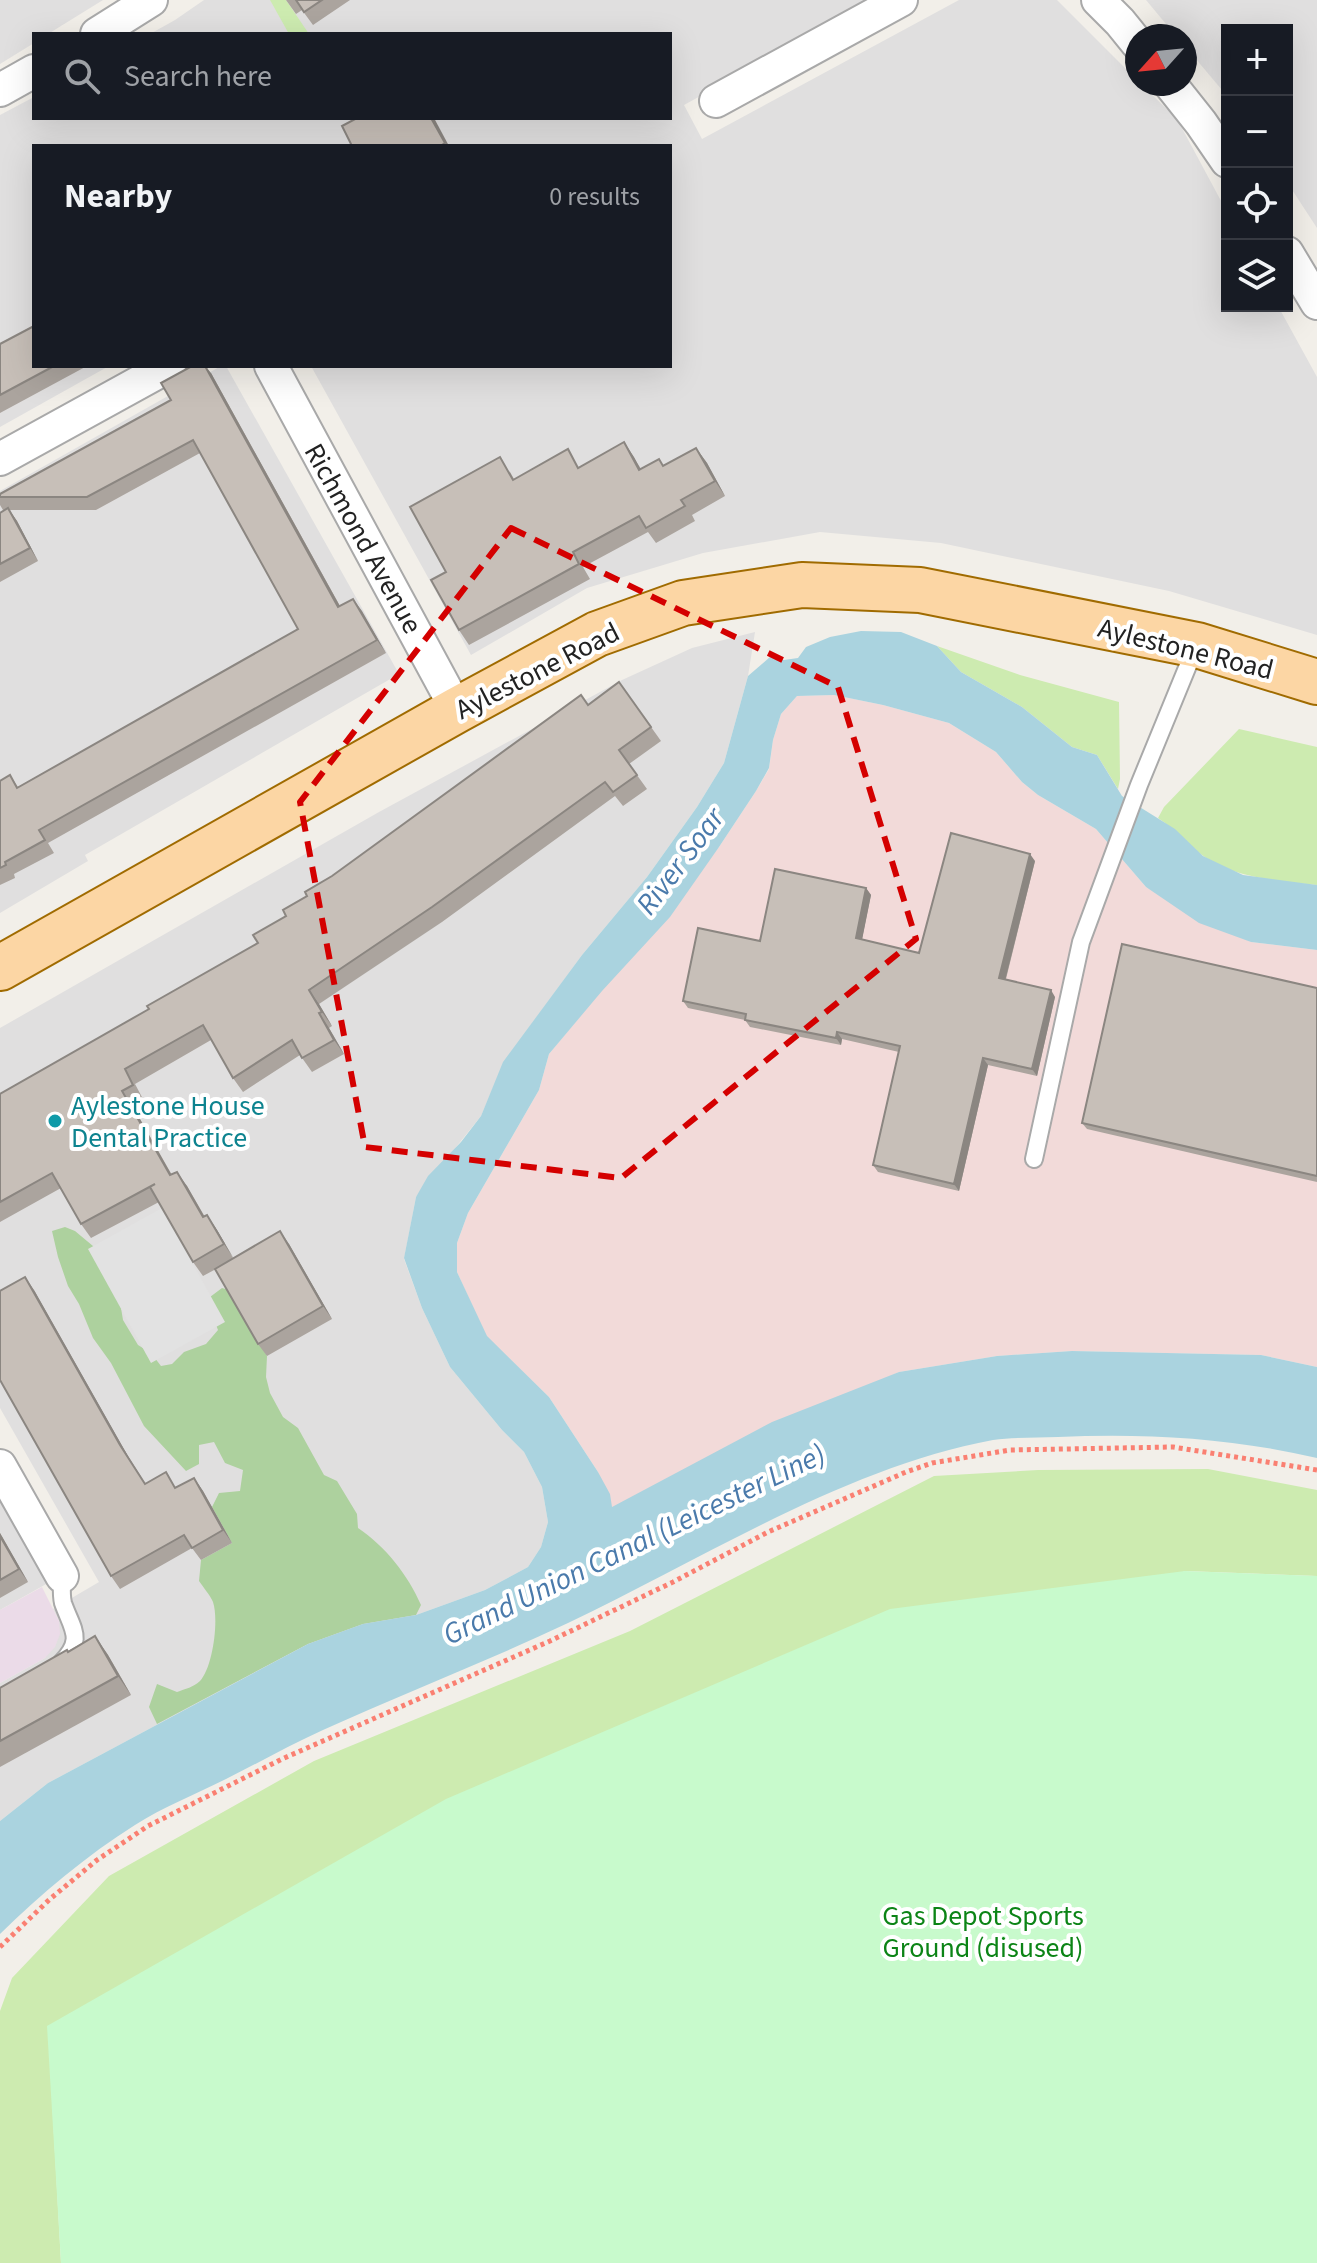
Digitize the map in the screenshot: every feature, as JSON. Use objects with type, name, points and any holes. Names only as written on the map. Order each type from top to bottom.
[{"type":"main road","name":"Aylestone Road","points":[[0,968],[597,634],[683,603],[802,585],[920,590],[1197,645],[1317,682]]},
{"type":"street","points":[[100,32],[151,0]]},
{"type":"street","points":[[716,101],[901,0]]},
{"type":"street","points":[[1098,0],[1125,28]]},
{"type":"street","points":[[0,90],[32,72]]},
{"type":"street","points":[[1180,96],[1221,152]]},
{"type":"street","points":[[1293,263],[1317,303]]},
{"type":"street","points":[[0,459],[165,368]]},
{"type":"street","name":"Richmond Avenue","points":[[272,368],[457,710]]},
{"type":"street","points":[[0,1466],[62,1576]]},
{"type":"lane","points":[[1034,1159],[1081,942],[1139,785],[1197,645]]},
{"type":"lane","points":[[46,1673],[72,1652],[75,1636],[63,1601],[62,1576]]},
{"type":"path","points":[[0,1947],[97,1860],[148,1826],[282,1759],[574,1630],[768,1532],[906,1472],[932,1463],[1010,1450],[1173,1447],[1317,1470]]},
{"type":"highlighted area","points":[[511,528],[838,687],[916,939],[621,1178],[365,1147],[300,802]]},
{"type":"shaded area","points":[[0,0],[103,0],[51,32],[32,32],[32,44],[0,64]]},
{"type":"shaded area","points":[[204,0],[875,0],[684,105],[702,139],[959,0],[1057,0],[1125,68],[1125,96],[1153,96],[1177,119],[1221,201],[1221,312],[1281,312],[1317,377],[1317,635],[1169,591],[941,543],[820,532],[703,553],[587,588],[471,655],[312,368],[672,368],[672,144],[32,144],[32,368],[105,368],[0,427],[0,115],[32,98],[32,120],[672,120],[672,32],[154,32]]},
{"type":"shaded area","points":[[1146,0],[1317,0],[1317,228],[1293,191],[1293,24],[1221,24],[1221,89],[1197,60],[1197,24],[1166,24]]},
{"type":"shaded area","points":[[217,368],[227,368],[399,674],[85,855],[88,861],[0,913],[0,491]]},
{"type":"shaded area","points":[[755,632],[748,676],[724,763],[647,877],[582,955],[504,1062],[481,1116],[416,1197],[404,1259],[422,1308],[450,1367],[524,1452],[542,1487],[548,1522],[541,1547],[528,1567],[485,1590],[416,1615],[308,1644],[48,1783],[0,1821],[0,1683],[45,1658],[59,1621],[53,1609],[99,1582],[0,1408],[0,1028],[379,812],[622,680],[692,648]]},
{"type":"shaded area","points":[[834,695],[949,723],[996,752],[1038,795],[1096,829],[1146,887],[1251,942],[1317,950],[1317,1367],[1261,1355],[1072,1351],[997,1356],[899,1372],[612,1508],[598,1472],[549,1397],[486,1336],[457,1272],[457,1243],[468,1213],[539,1090],[549,1054],[719,847],[769,769],[781,714],[797,696]]},
{"type":"shaded area","points":[[162,1208],[225,1322],[151,1363],[88,1249]]},
{"type":"shaded area","points":[[0,1497],[48,1583],[0,1610]]},
{"type":"shaded area","points":[[42,1587],[59,1621],[60,1634],[55,1647],[45,1658],[0,1683],[0,1610]]},
{"type":"green space","points":[[270,0],[286,0],[308,32],[288,32]]},
{"type":"green space","points":[[937,646],[1020,675],[1119,702],[1118,789],[1097,755],[1072,747],[1022,707],[961,672]]},
{"type":"green space","points":[[1239,729],[1317,747],[1317,885],[1257,877],[1227,869],[1202,855],[1158,818],[1164,807]]},
{"type":"green space","points":[[65,1227],[75,1231],[99,1251],[119,1296],[123,1320],[138,1345],[151,1353],[161,1366],[172,1364],[184,1352],[206,1344],[218,1330],[206,1300],[222,1288],[229,1290],[267,1356],[266,1377],[270,1393],[283,1417],[298,1428],[324,1475],[337,1481],[357,1514],[358,1528],[386,1552],[402,1572],[421,1605],[416,1615],[363,1624],[308,1644],[157,1724],[149,1707],[157,1684],[177,1692],[195,1685],[205,1674],[214,1643],[215,1610],[212,1599],[199,1581],[201,1560],[232,1543],[212,1507],[219,1493],[240,1491],[243,1470],[225,1463],[214,1442],[199,1445],[199,1464],[186,1471],[144,1426],[111,1363],[93,1338],[68,1286],[52,1231]]},
{"type":"green space","points":[[1208,1469],[1317,1490],[1317,1576],[1185,1571],[48,2026],[61,2263],[0,2263],[0,2011],[12,1978],[109,1876],[314,1761],[630,1631],[934,1476],[1038,1470]]},
{"type":"green space","name":"Gas Depot Sports Ground (disused)","points":[[1185,1571],[1317,1576],[1317,2263],[61,2263],[47,2026],[446,1799],[890,1609]]},
{"type":"water","points":[[861,631],[901,632],[937,646],[961,672],[1022,707],[1072,747],[1097,755],[1122,796],[1175,829],[1203,856],[1243,875],[1317,885],[1317,950],[1251,942],[1199,923],[1146,887],[1096,829],[1038,795],[996,752],[949,723],[834,695],[797,696],[781,714],[769,768],[719,847],[670,917],[549,1054],[539,1090],[468,1213],[457,1243],[457,1272],[487,1336],[549,1397],[598,1472],[610,1494],[612,1507],[772,1422],[899,1372],[997,1356],[1072,1351],[1261,1355],[1317,1367],[1317,1458],[1188,1438],[1017,1438],[993,1440],[938,1453],[884,1471],[776,1518],[538,1637],[311,1736],[157,1812],[82,1862],[0,1934],[0,1821],[48,1783],[308,1644],[363,1624],[416,1615],[485,1590],[528,1567],[541,1547],[548,1522],[542,1487],[524,1452],[450,1367],[422,1308],[404,1258],[416,1197],[428,1176],[481,1116],[503,1062],[582,955],[647,877],[697,807],[724,763],[748,676],[770,657],[784,660],[798,658],[806,647],[830,637]]},
{"type":"building","points":[[296,0],[322,0],[304,12]]},
{"type":"building","points":[[353,120],[432,120],[445,143],[351,144],[342,126]]},
{"type":"building","points":[[32,327],[32,368],[50,368],[0,395],[0,344]]},
{"type":"building","points":[[188,368],[206,368],[338,607],[353,599],[377,640],[39,830],[45,840],[5,862],[6,865],[0,868],[0,781],[10,775],[17,788],[298,629],[193,440],[87,497],[0,497],[0,494],[171,400],[161,383]]},
{"type":"building","points":[[624,442],[639,470],[659,459],[663,466],[696,448],[715,481],[681,500],[685,506],[646,528],[639,516],[573,552],[579,564],[459,630],[431,580],[446,572],[410,507],[500,457],[513,480],[568,449],[578,468]]},
{"type":"building","points":[[8,508],[30,548],[0,564],[0,513]]},
{"type":"building","points":[[619,682],[651,727],[619,750],[637,775],[613,792],[605,782],[432,907],[309,990],[334,1040],[302,1058],[292,1040],[233,1078],[203,1025],[125,1069],[133,1085],[122,1091],[170,1175],[177,1172],[203,1217],[207,1215],[224,1244],[193,1262],[150,1187],[155,1184],[81,1224],[52,1173],[0,1202],[0,1094],[258,943],[253,935],[286,916],[283,910],[307,896],[305,892],[332,876],[581,695],[588,705]]},
{"type":"building","points":[[951,833],[1030,854],[999,978],[1051,990],[1032,1069],[983,1058],[954,1184],[873,1165],[900,1046],[837,1032],[836,1038],[745,1020],[746,1014],[683,1001],[698,928],[760,941],[775,869],[866,888],[856,938],[919,953]]},
{"type":"building","points":[[1122,944],[1317,988],[1317,1176],[1082,1123]]},
{"type":"building","points":[[280,1231],[323,1306],[258,1344],[215,1269]]},
{"type":"building","points":[[25,1277],[145,1484],[166,1472],[175,1488],[194,1478],[223,1530],[192,1548],[184,1535],[111,1576],[0,1380],[0,1291]]},
{"type":"building","points":[[0,1536],[19,1569],[0,1580]]},
{"type":"building","points":[[95,1636],[118,1676],[0,1741],[0,1688]]},
{"type":"place","name":"Aylestone House Dental Practice","points":[[55,1121]]},
{"type":"water label","name":"River Soar","points":[[680,861]]},
{"type":"water label","name":"Grand Union Canal (Leicester Line)","points":[[634,1544]]}]
